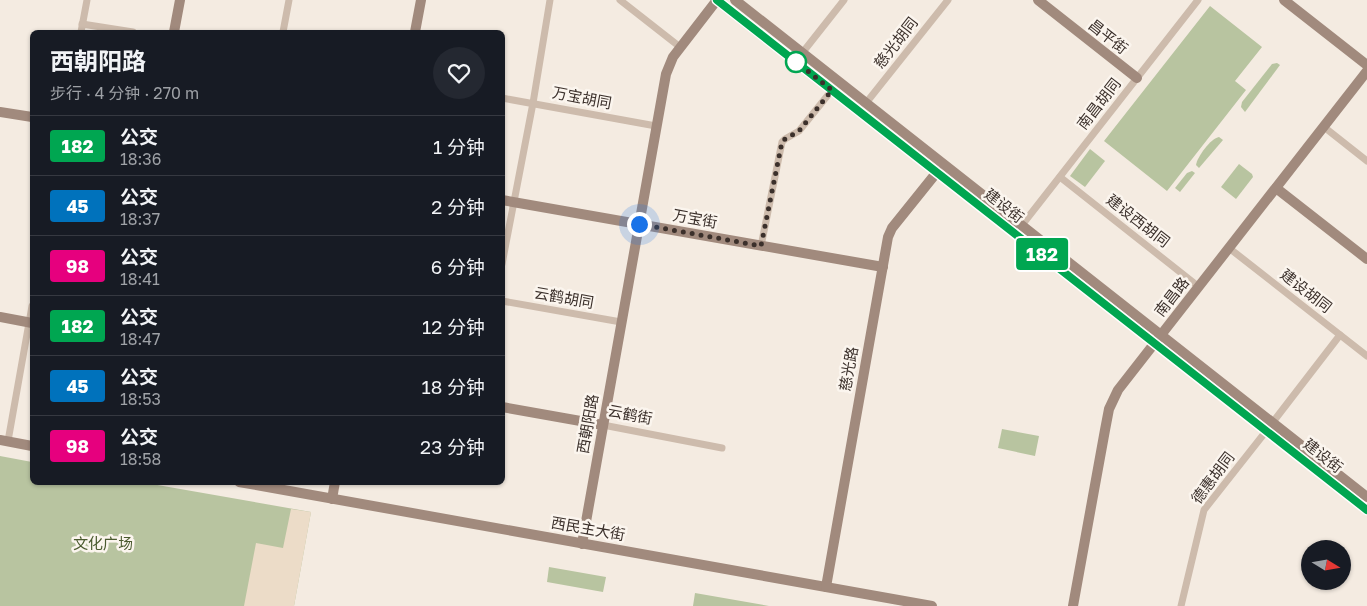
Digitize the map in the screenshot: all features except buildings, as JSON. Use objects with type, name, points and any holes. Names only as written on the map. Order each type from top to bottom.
[{"type":"main road","points":[[174,30],[180,0]]},
{"type":"main road","points":[[415,30],[421,0]]},
{"type":"main road","name":"西朝阳路","points":[[582,544],[668,66],[680,47],[717,0]]},
{"type":"main road","name":"建设街","points":[[717,0],[937,172],[1159,339],[1270,426],[1367,497]]},
{"type":"main road","name":"建设街","points":[[735,0],[1022,225],[1159,339]]},
{"type":"main road","name":"昌平街","points":[[1038,0],[1137,78]]},
{"type":"main road","points":[[1284,0],[1367,65]]},
{"type":"main road","name":"南昌路","points":[[1073,606],[1109,409],[1118,390],[1367,71]]},
{"type":"main road","points":[[0,112],[30,117]]},
{"type":"main road","name":"慈光路","points":[[826,587],[888,237],[892,228],[937,172]]},
{"type":"main road","points":[[1276,188],[1367,259]]},
{"type":"main road","name":"万宝街","points":[[505,200],[883,267]]},
{"type":"main road","points":[[0,317],[30,322]]},
{"type":"main road","name":"云鹤街","points":[[505,408],[603,425]]},
{"type":"main road","name":"建设街","points":[[1270,426],[1367,510]]},
{"type":"main road","points":[[4,441],[30,446]]},
{"type":"main road","name":"西民主大街","points":[[255,485],[932,606]]},
{"type":"main road","points":[[332,499],[334,485]]},
{"type":"street","points":[[81,30],[87,0]]},
{"type":"street","points":[[283,30],[288,0]]},
{"type":"street","points":[[505,248],[533,103],[550,0]]},
{"type":"street","points":[[620,0],[680,47]]},
{"type":"street","points":[[803,52],[844,0]]},
{"type":"street","name":"慈光胡同","points":[[866,103],[948,0]]},
{"type":"street","name":"南昌胡同","points":[[1022,225],[1198,0]]},
{"type":"street","points":[[82,24],[120,30]]},
{"type":"street","points":[[761,246],[782,142],[799,131],[832,90]]},
{"type":"street","name":"万宝胡同","points":[[505,98],[656,126]]},
{"type":"street","points":[[1324,127],[1367,161]]},
{"type":"street","name":"建设西胡同","points":[[1060,177],[1199,287]]},
{"type":"street","name":"建设胡同","points":[[1229,248],[1367,356]]},
{"type":"street","name":"云鹤胡同","points":[[505,302],[621,322]]},
{"type":"street","points":[[4,441],[30,326]]},
{"type":"street","name":"德惠胡同","points":[[1181,606],[1204,510],[1340,335]]},
{"type":"street","name":"云鹤街","points":[[603,425],[722,448]]},
{"type":"green space","points":[[1210,6],[1262,47],[1235,81],[1246,90],[1167,191],[1104,141]]},
{"type":"green space","points":[[1277,63],[1280,65],[1245,112],[1241,107],[1242,102],[1272,64]]},
{"type":"green space","points":[[1219,137],[1223,140],[1199,168],[1196,165],[1202,153],[1208,144]]},
{"type":"green space","points":[[1090,149],[1105,161],[1085,187],[1070,176]]},
{"type":"green space","points":[[1239,164],[1252,174],[1253,177],[1236,199],[1221,187]]},
{"type":"green space","points":[[1192,171],[1195,173],[1180,192],[1175,188],[1187,173]]},
{"type":"green space","points":[[1002,429],[1039,436],[1035,456],[998,448]]},
{"type":"green space","name":"文化广场","points":[[0,456],[30,462],[30,485],[157,485],[311,512],[294,606],[0,606]]},
{"type":"green space","points":[[549,567],[606,577],[603,592],[547,582]]},
{"type":"green space","points":[[695,593],[769,606],[693,606]]},
{"type":"shaded area","points":[[291,509],[311,512],[294,606],[244,606],[256,543],[283,548]]},
{"type":"bus line","name":"182","points":[[717,0],[1367,510]]},
{"type":"route","points":[[639,224],[761,246],[782,142],[799,131],[832,90],[796,62]]}]
